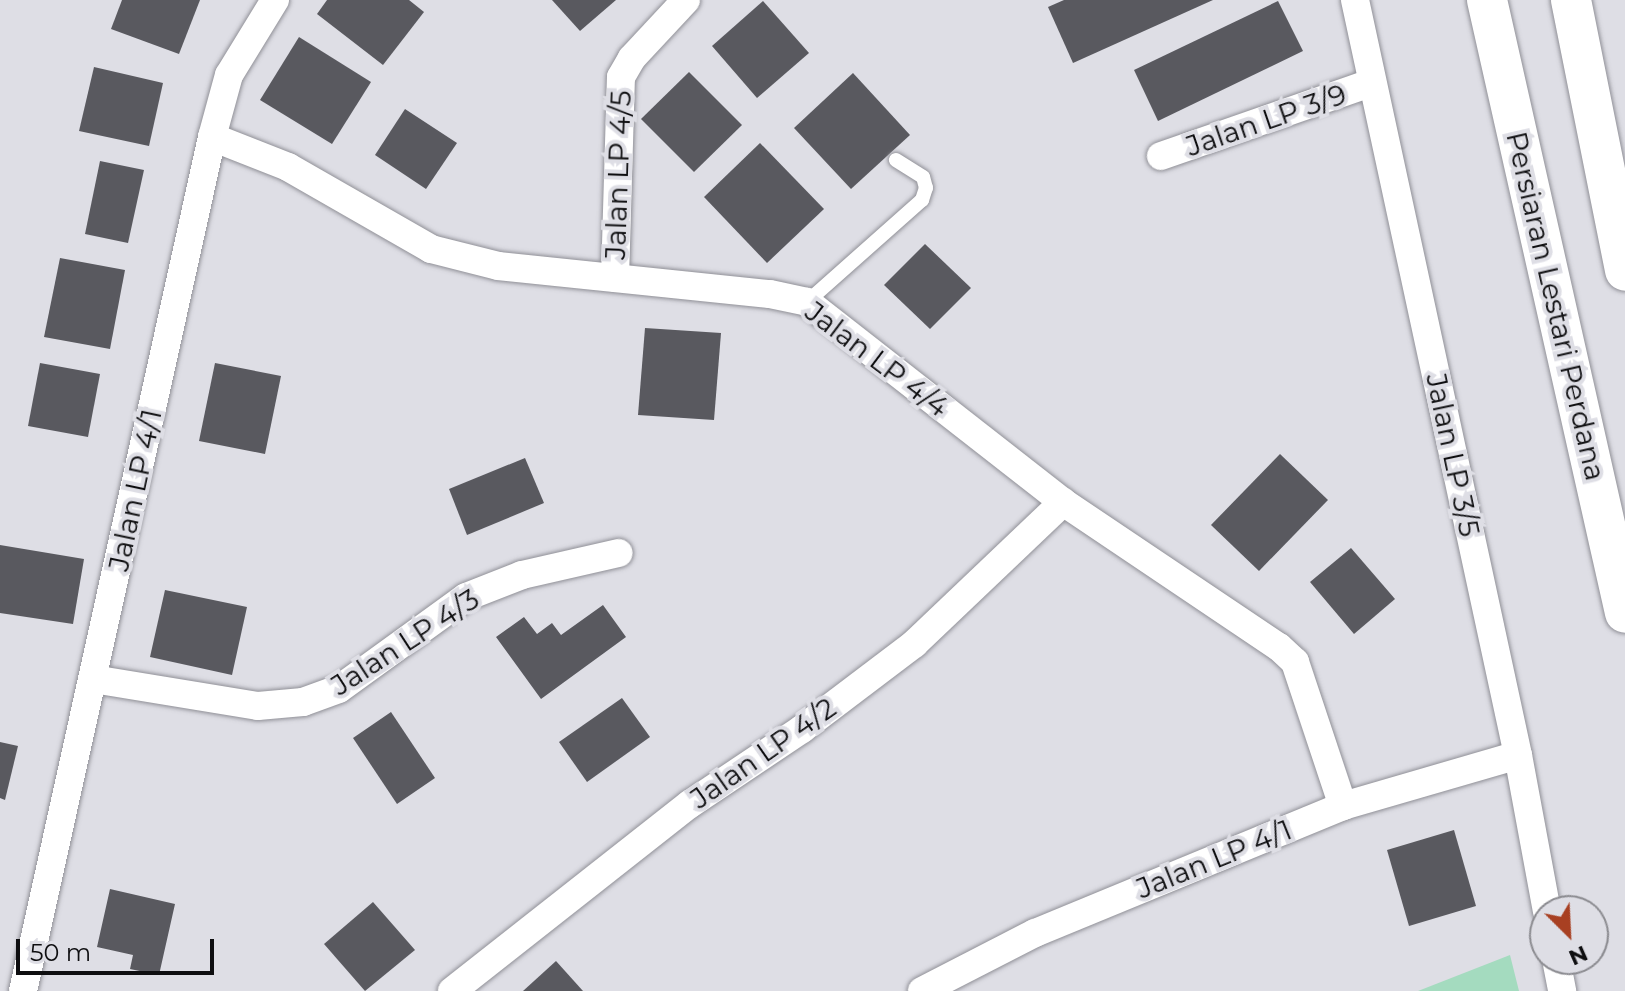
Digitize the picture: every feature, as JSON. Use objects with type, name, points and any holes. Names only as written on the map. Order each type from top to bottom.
[{"type":"main road","name":"Persiaran Lestari Perdana","points":[[1487,0],[1625,613]]},
{"type":"main road","points":[[1571,0],[1620,221],[1625,271]]},
{"type":"street","name":"Jalan LP 4/1","points":[[23,991],[212,137],[229,75],[275,0]]},
{"type":"street","name":"Jalan LP 4/5","points":[[615,278],[621,77],[632,58],[686,0]]},
{"type":"street","name":"Jalan LP 3/5","points":[[1355,0],[1518,755],[1544,895]]},
{"type":"street","name":"Jalan LP 3/9","points":[[1161,156],[1371,83]]},
{"type":"street","name":"Jalan LP 4/4","points":[[212,137],[288,167],[431,249],[498,266],[770,294],[807,302],[1063,502],[1279,647],[1295,662],[1343,806]]},
{"type":"street","name":"Jalan LP 4/2","points":[[452,991],[690,804],[802,729],[914,644],[1063,502]]},
{"type":"street","name":"Jalan LP 4/3","points":[[93,679],[258,706],[303,702],[339,689],[466,597],[522,575],[619,553]]},
{"type":"street","name":"Jalan LP 4/1","points":[[922,991],[1035,933],[1343,806],[1518,755]]},
{"type":"lane","points":[[807,302],[922,200],[926,188],[923,177],[896,160]]},
{"type":"green space","points":[[1510,955],[1519,991],[1418,991]]},
{"type":"building","points":[[122,0],[200,0],[179,54],[111,29]]},
{"type":"building","points":[[327,0],[409,0],[424,12],[383,65],[317,14]]},
{"type":"building","points":[[552,0],[616,0],[580,31]]},
{"type":"building","points":[[1064,0],[1213,0],[1073,63],[1048,7]]},
{"type":"building","points":[[763,1],[809,53],[757,98],[712,46]]},
{"type":"building","points":[[1278,1],[1303,51],[1158,121],[1134,70]]},
{"type":"building","points":[[299,37],[371,82],[332,144],[260,100]]},
{"type":"building","points":[[94,67],[163,83],[149,146],[79,131]]},
{"type":"building","points":[[689,72],[742,125],[694,172],[641,119]]},
{"type":"building","points":[[853,73],[910,135],[851,189],[794,128]]},
{"type":"building","points":[[405,109],[457,143],[426,189],[375,155]]},
{"type":"building","points":[[760,143],[824,209],[767,263],[704,197]]},
{"type":"building","points":[[100,161],[144,170],[128,243],[85,234]]},
{"type":"building","points":[[925,244],[971,288],[930,329],[884,285]]},
{"type":"building","points":[[60,258],[125,270],[110,349],[44,337]]},
{"type":"building","points":[[645,328],[721,333],[714,420],[638,415]]},
{"type":"building","points":[[40,363],[100,374],[88,437],[28,426]]},
{"type":"building","points":[[215,363],[281,376],[265,454],[199,441]]},
{"type":"building","points":[[1280,454],[1328,500],[1259,571],[1211,525]]},
{"type":"building","points":[[525,458],[544,503],[467,535],[449,489]]},
{"type":"building","points":[[0,545],[84,559],[73,624],[0,613]]},
{"type":"building","points":[[1351,548],[1395,599],[1354,634],[1310,582]]},
{"type":"building","points":[[165,590],[247,607],[232,675],[150,657]]},
{"type":"building","points":[[603,605],[626,637],[541,699],[496,637],[524,617],[537,634],[552,623],[561,635]]},
{"type":"building","points":[[622,698],[650,737],[587,782],[559,742]]},
{"type":"building","points":[[391,712],[435,778],[397,804],[353,738]]},
{"type":"building","points":[[0,742],[18,746],[5,800],[0,798]]},
{"type":"building","points":[[1454,830],[1476,906],[1409,926],[1387,850]]},
{"type":"building","points":[[110,889],[175,904],[159,975],[130,969],[133,955],[97,947]]},
{"type":"building","points":[[373,902],[415,950],[365,991],[324,944]]},
{"type":"building","points":[[556,961],[583,991],[523,991]]}]
